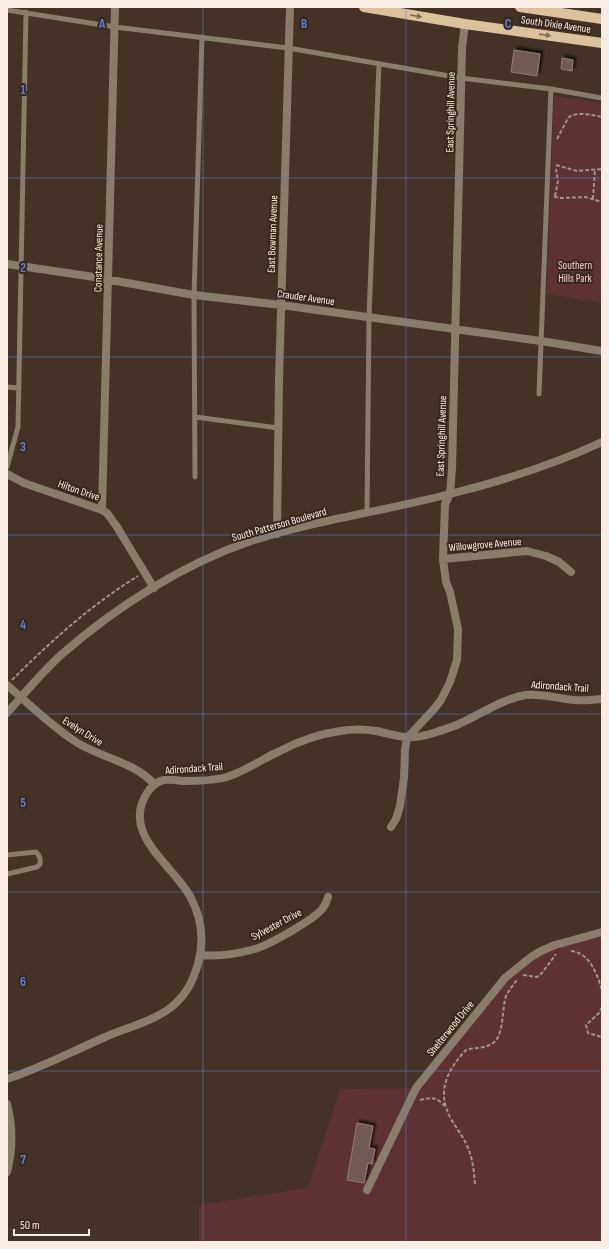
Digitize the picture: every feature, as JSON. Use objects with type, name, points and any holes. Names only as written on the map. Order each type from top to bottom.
[{"type":"main road","name":"South Dixie Avenue","points":[[520,7],[540,8],[602,19]]},
{"type":"main road","name":"South Dixie Avenue","points":[[371,8],[465,24],[602,43]]},
{"type":"street","name":"Constance Avenue","points":[[102,510],[115,7]]},
{"type":"street","name":"East Bowman Avenue","points":[[277,534],[281,304],[290,7]]},
{"type":"street","name":"East Springhill Avenue","points":[[407,738],[441,700],[450,682],[458,660],[458,629],[450,592],[446,582],[443,559],[445,504],[450,494],[461,78],[462,48],[465,24]]},
{"type":"street","name":"Crauder Avenue","points":[[7,264],[194,294],[281,304],[602,351]]},
{"type":"street","name":"South Patterson Boulevard","points":[[7,713],[61,655],[87,633],[120,609],[154,588],[186,569],[225,551],[277,534],[450,494],[544,467],[602,442]]},
{"type":"street","name":"Hilton Drive","points":[[7,474],[24,483],[107,513],[154,588]]},
{"type":"street","name":"Willowgrove Avenue","points":[[443,559],[527,551],[546,556],[559,562],[571,572]]},
{"type":"street","name":"Evelyn Drive","points":[[7,685],[47,720],[76,742],[96,753],[131,767],[147,776],[154,784]]},
{"type":"street","name":"Adirondack Trail","points":[[7,1079],[42,1067],[102,1038],[163,1013],[177,1003],[192,982],[200,955],[202,938],[195,908],[181,884],[153,851],[142,830],[141,811],[144,799],[154,784],[164,780],[190,781],[225,778],[240,772],[281,750],[312,737],[326,733],[359,730],[377,731],[407,738],[424,736],[458,724],[499,704],[523,695],[544,695],[585,701],[602,699]]},
{"type":"street","points":[[391,827],[400,806],[407,738]]},
{"type":"street","name":"Sylvester Drive","points":[[200,955],[223,955],[241,952],[272,942],[304,923],[322,909],[328,897]]},
{"type":"street","name":"Shelterwood Drive","points":[[368,1190],[416,1088],[505,978],[531,956],[541,951],[555,945],[602,932]]},
{"type":"street","points":[[7,1104],[12,1131],[12,1150],[7,1172]]},
{"type":"lane","points":[[7,10],[115,27],[288,48],[461,78],[551,89],[602,98]]},
{"type":"lane","points":[[7,467],[18,427],[26,12]]},
{"type":"lane","points":[[195,476],[194,294],[202,37]]},
{"type":"lane","points":[[367,513],[369,317],[379,64]]},
{"type":"lane","points":[[539,394],[551,89]]},
{"type":"lane","points":[[7,387],[19,388]]},
{"type":"lane","points":[[195,417],[278,428]]},
{"type":"lane","points":[[7,855],[36,852],[39,854],[41,859],[40,864],[37,867],[7,874]]},
{"type":"path","points":[[556,141],[559,133],[570,116],[581,115],[602,117]]},
{"type":"path","points":[[555,198],[558,181],[556,161]]},
{"type":"path","points":[[556,165],[577,171],[602,169]]},
{"type":"path","points":[[593,199],[595,170]]},
{"type":"path","points":[[546,196],[555,198],[580,197],[602,202]]},
{"type":"path","points":[[7,685],[61,632],[97,604],[144,572]]},
{"type":"path","points":[[567,951],[573,950],[589,960],[598,977],[602,990]]},
{"type":"path","points":[[475,1184],[469,1148],[445,1106],[443,1088],[448,1076],[459,1058],[466,1050],[483,1048],[497,1040],[500,1033],[506,996],[522,975],[527,974],[537,977],[542,973],[555,955],[560,952]]},
{"type":"path","points":[[602,1007],[599,1012],[586,1024],[588,1033],[602,1038]]},
{"type":"path","points":[[409,1102],[429,1098],[438,1099],[445,1106]]},
{"type":"green space","name":"Southern Hills Park","points":[[554,96],[602,103],[602,303],[547,294]]},
{"type":"green space","points":[[602,932],[602,1242],[199,1242],[199,1205],[308,1188],[340,1089],[416,1088],[489,997],[531,957]]},
{"type":"building","points":[[514,50],[540,54],[537,76],[511,72]]},
{"type":"building","points":[[562,58],[573,60],[572,71],[561,69]]},
{"type":"building","points":[[357,1123],[373,1126],[369,1148],[375,1149],[372,1164],[368,1163],[364,1183],[347,1180]]}]
